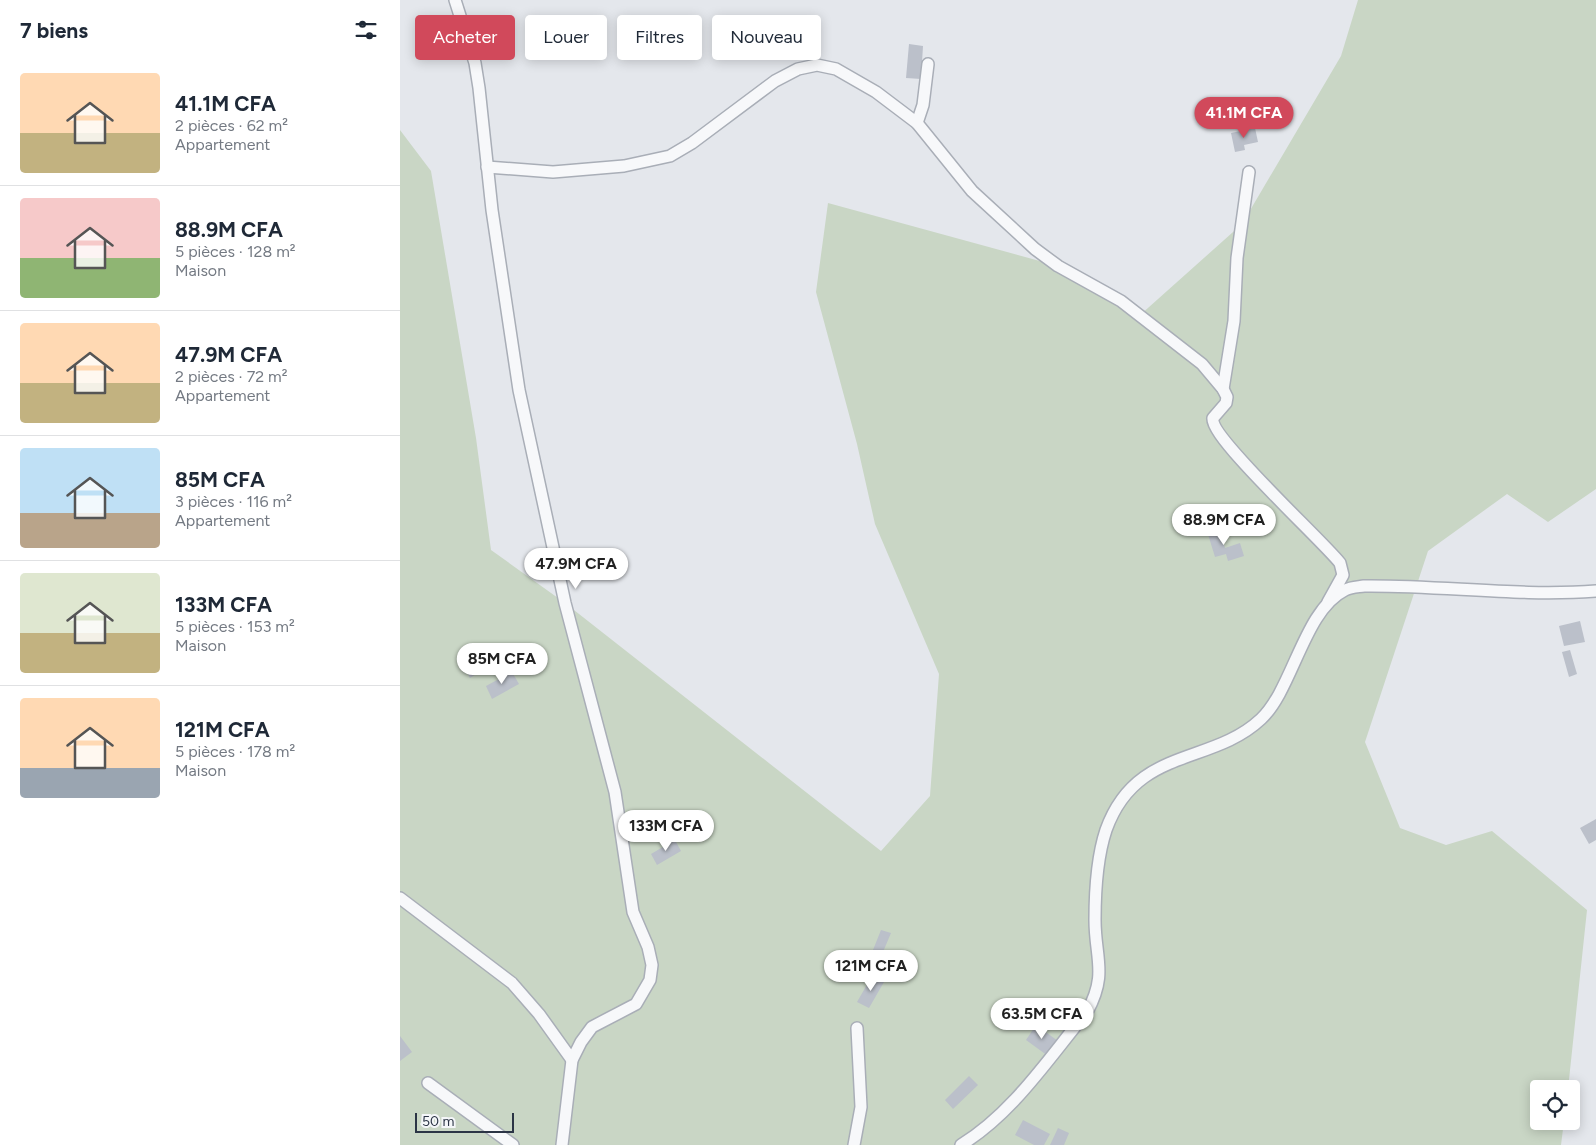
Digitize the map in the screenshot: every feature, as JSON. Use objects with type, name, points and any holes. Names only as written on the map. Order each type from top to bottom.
[{"type":"street","points":[[455,0],[475,63],[504,300],[519,390],[565,603],[616,792],[634,912],[648,947],[652,965],[650,980],[636,1004],[592,1027],[581,1042],[572,1060],[562,1145]]},
{"type":"street","points":[[917,123],[923,105],[928,64]]},
{"type":"street","points":[[487,167],[553,172],[624,166],[670,156],[692,143],[775,81],[798,69],[818,65],[836,69],[876,92],[917,123],[972,191],[1035,249],[1058,266],[1121,301],[1202,364],[1223,388],[1227,397],[1226,403],[1213,418],[1214,428],[1249,470],[1340,563],[1343,575],[1263,717],[1244,733],[1160,766],[1137,783],[1118,803],[1106,830],[1099,863],[1095,922],[1101,968],[1094,998],[1086,1012],[1014,1101],[983,1131],[961,1145]]},
{"type":"street","points":[[1223,388],[1234,321],[1237,258],[1249,172]]},
{"type":"street","points":[[1328,602],[1346,589],[1364,586],[1501,593],[1596,591]]},
{"type":"street","points":[[400,898],[512,983],[539,1014],[572,1060]]},
{"type":"street","points":[[854,1145],[861,1107],[857,1028]]},
{"type":"street","points":[[428,1083],[513,1145]]},
{"type":"green space","points":[[1358,0],[1596,0],[1596,489],[1548,522],[1507,494],[1428,551],[1365,742],[1400,828],[1446,845],[1492,831],[1587,910],[1569,1080],[1530,1080],[1530,1130],[1563,1130],[1561,1145],[400,1145],[400,130],[431,171],[476,438],[491,550],[565,603],[881,851],[930,796],[939,674],[875,524],[857,444],[816,292],[828,203],[1058,266],[1139,316],[1242,224],[1341,56]]},
{"type":"building","points":[[909,44],[923,46],[921,79],[906,78]]},
{"type":"building","points":[[1255,128],[1258,142],[1244,145],[1245,150],[1235,152],[1231,133]]},
{"type":"building","points":[[1219,527],[1225,548],[1240,543],[1244,556],[1228,561],[1226,554],[1215,557],[1207,531]]},
{"type":"building","points":[[1580,621],[1585,642],[1564,646],[1559,626]]},
{"type":"building","points":[[483,644],[491,657],[477,664],[481,671],[470,678],[458,657]]},
{"type":"building","points":[[1570,650],[1577,674],[1569,677],[1562,652]]},
{"type":"building","points":[[512,672],[519,684],[492,699],[486,686]]},
{"type":"building","points":[[678,818],[688,831],[678,838],[668,825]]},
{"type":"building","points":[[1596,819],[1596,840],[1589,844],[1580,828]]},
{"type":"building","points":[[675,840],[681,851],[657,865],[651,854]]},
{"type":"building","points":[[881,930],[891,933],[880,959],[871,955]]},
{"type":"building","points":[[872,976],[884,982],[869,1008],[857,1002]]},
{"type":"building","points":[[1036,1025],[1058,1041],[1048,1056],[1026,1040]]},
{"type":"building","points":[[400,1036],[412,1052],[400,1061]]},
{"type":"building","points":[[969,1076],[978,1085],[953,1109],[945,1100]]},
{"type":"building","points":[[1023,1120],[1050,1134],[1044,1145],[1034,1145],[1015,1135]]},
{"type":"building","points":[[1058,1128],[1069,1133],[1064,1145],[1050,1145]]}]
